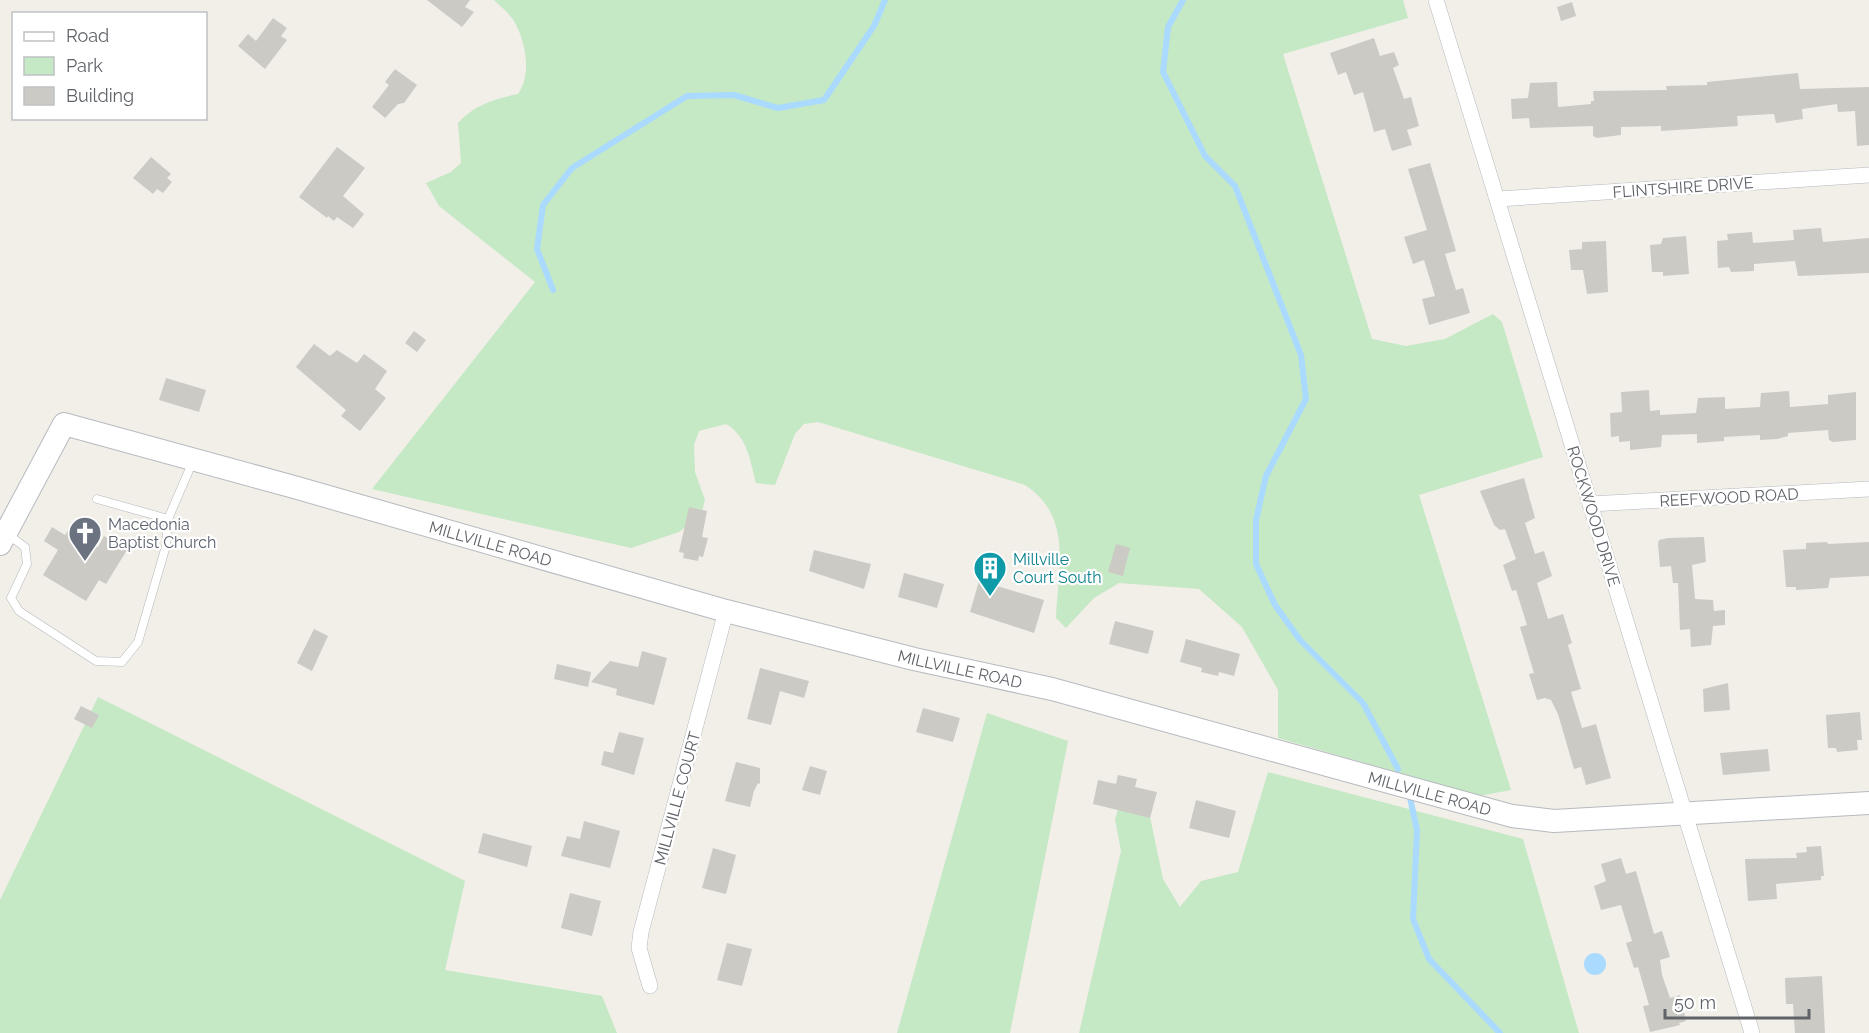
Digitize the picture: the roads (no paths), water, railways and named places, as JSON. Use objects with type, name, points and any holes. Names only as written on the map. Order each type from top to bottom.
[{"type":"street","name":"ROCKWOOD DRIVE","points":[[1436,0],[1752,1033]]},
{"type":"street","name":"FLINTSHIRE DRIVE","points":[[1498,199],[1869,175]]},
{"type":"street","name":"MILLVILLE ROAD","points":[[3,539],[64,424],[726,611],[914,659],[1052,689],[1512,816],[1554,821],[1869,803]]},
{"type":"street","name":"REEFWOOD ROAD","points":[[1590,504],[1869,489]]},
{"type":"street","name":"MILLVILLE COURT","points":[[650,986],[639,948],[641,932],[726,611]]},
{"type":"lane","points":[[3,539],[25,547],[27,564],[11,598],[19,611],[96,661],[122,662],[138,642],[166,546],[168,519],[194,459]]},
{"type":"lane","points":[[97,499],[168,519]]},
{"type":"water","points":[[1595,953],[1605,960],[1606,964],[1599,974],[1595,975],[1585,968],[1584,964],[1591,954]]},
{"type":"waterway","points":[[553,290],[537,249],[543,205],[572,168],[687,96],[734,95],[778,108],[824,100],[874,26],[885,0]]},
{"type":"waterway","points":[[1183,0],[1168,27],[1163,72],[1205,156],[1235,186],[1301,355],[1306,399],[1266,476],[1256,520],[1256,564],[1275,605],[1300,640],[1363,703],[1398,769]]},
{"type":"waterway","points":[[1409,793],[1417,830],[1413,919],[1429,959],[1500,1033]]},
{"type":"place","name":"Macedonia Baptist Church","points":[[85,562]]},
{"type":"place","name":"Millville Court South","points":[[990,597]]}]
